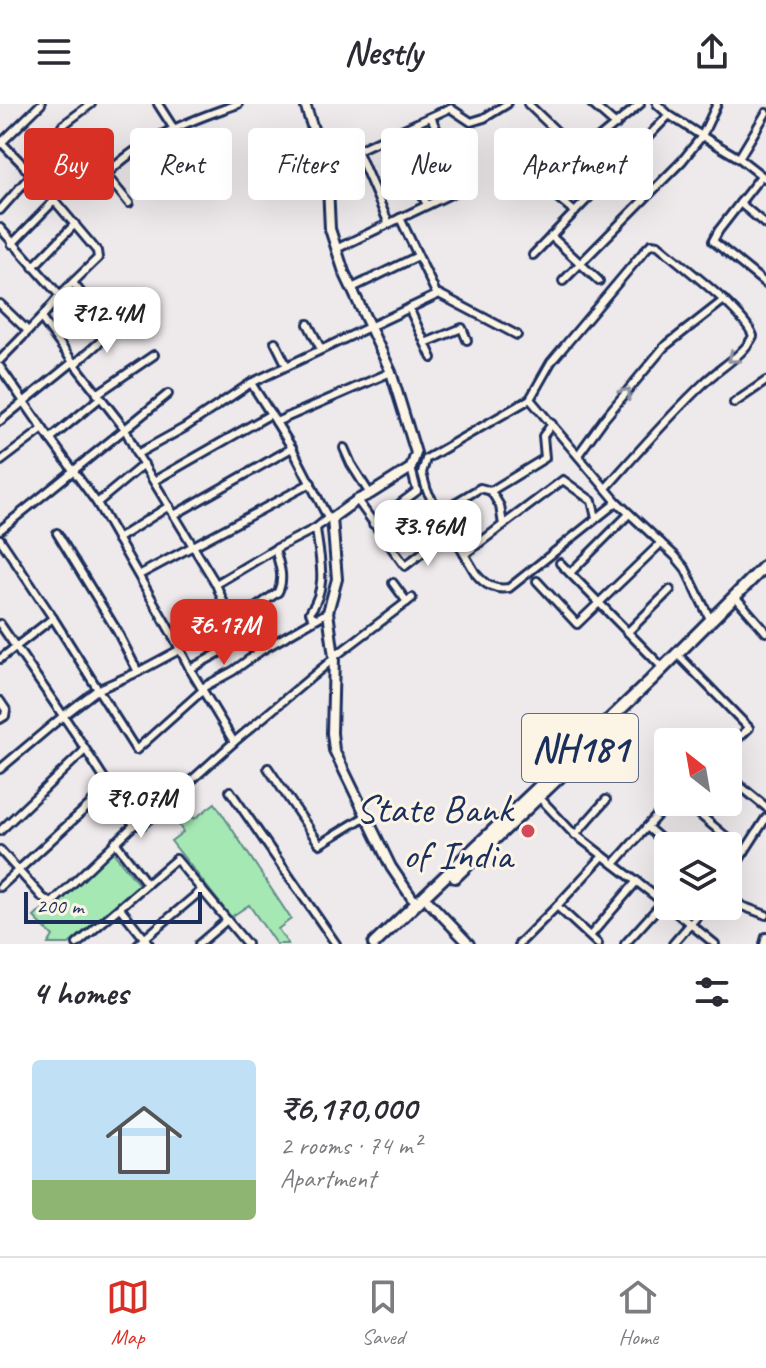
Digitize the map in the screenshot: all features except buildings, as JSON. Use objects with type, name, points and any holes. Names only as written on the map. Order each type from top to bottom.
[{"type":"highway","name":"NH181","points":[[384,944],[766,565]]},
{"type":"highway","name":"NH181","points":[[374,944],[539,797],[766,574]]},
{"type":"street","points":[[24,167],[1,142],[41,104]]},
{"type":"street","points":[[61,128],[91,104]]},
{"type":"street","points":[[158,104],[173,128]]},
{"type":"street","points":[[176,128],[238,104]]},
{"type":"street","points":[[305,104],[313,128]]},
{"type":"street","points":[[406,128],[450,108],[471,122],[507,104]]},
{"type":"street","points":[[528,104],[553,128]]},
{"type":"street","points":[[592,104],[616,125]]},
{"type":"street","points":[[612,128],[640,104]]},
{"type":"street","points":[[657,104],[764,178],[740,203],[713,241],[766,284]]},
{"type":"street","points":[[563,281],[672,172],[702,136],[717,104]]},
{"type":"street","points":[[739,158],[766,113]]},
{"type":"street","points":[[533,255],[669,115]]},
{"type":"street","points":[[336,249],[463,188],[431,117]]},
{"type":"street","points":[[114,166],[130,153]]},
{"type":"street","points":[[365,168],[389,224]]},
{"type":"street","points":[[0,210],[24,183]]},
{"type":"street","points":[[114,185],[129,203]]},
{"type":"street","points":[[329,200],[330,229],[336,249],[391,372],[416,453],[411,468],[417,491],[373,524]]},
{"type":"street","points":[[425,200],[427,205]]},
{"type":"street","points":[[560,200],[575,212]]},
{"type":"street","points":[[0,360],[98,258],[92,244],[54,201],[12,244]]},
{"type":"street","points":[[740,203],[766,225]]},
{"type":"street","points":[[400,218],[437,295]]},
{"type":"street","points":[[33,267],[75,224]]},
{"type":"street","points":[[0,228],[60,296]]},
{"type":"street","points":[[551,236],[599,281]]},
{"type":"street","points":[[606,488],[673,413],[711,375],[750,344],[753,336],[750,326],[724,300],[658,245],[651,244],[551,362],[530,399],[426,459],[422,473],[427,491],[476,574],[494,588],[509,588],[617,502]]},
{"type":"street","points":[[352,288],[418,256]]},
{"type":"street","points":[[73,283],[112,331]]},
{"type":"street","points":[[137,454],[184,428],[251,383],[439,294],[517,335]]},
{"type":"street","points":[[578,455],[664,347],[724,300]]},
{"type":"street","points":[[0,304],[28,331]]},
{"type":"street","points":[[409,308],[432,358]]},
{"type":"street","points":[[41,318],[125,429],[216,584],[244,639],[252,648],[262,650]]},
{"type":"street","points":[[0,421],[120,324]]},
{"type":"street","points":[[308,324],[321,349]]},
{"type":"street","points":[[425,343],[462,328],[467,340]]},
{"type":"street","points":[[275,342],[287,366]]},
{"type":"street","points":[[50,439],[98,396],[154,355]]},
{"type":"street","points":[[0,367],[97,503],[234,742]]},
{"type":"street","points":[[276,422],[391,372]]},
{"type":"street","points":[[734,403],[766,381]]},
{"type":"street","points":[[216,584],[316,528],[328,518],[292,448],[251,383]]},
{"type":"street","points":[[0,530],[168,394]]},
{"type":"street","points":[[530,399],[617,502],[685,568],[711,621]]},
{"type":"street","points":[[154,481],[271,414]]},
{"type":"street","points":[[491,491],[545,458],[543,436],[552,424]]},
{"type":"street","points":[[1,461],[43,429]]},
{"type":"street","points":[[174,515],[292,448]]},
{"type":"street","points":[[344,448],[370,494]]},
{"type":"street","points":[[97,503],[144,464]]},
{"type":"street","points":[[411,468],[332,518],[337,579],[328,612],[334,658],[334,750],[391,867],[412,898],[423,902],[469,944]]},
{"type":"street","points":[[465,554],[563,480],[592,501],[596,518]]},
{"type":"street","points":[[139,575],[311,483]]},
{"type":"street","points":[[440,512],[480,488],[491,491],[500,506],[503,525]]},
{"type":"street","points":[[357,500],[405,566],[432,545],[404,501]]},
{"type":"street","points":[[117,539],[169,506]]},
{"type":"street","points":[[570,573],[629,514]]},
{"type":"street","points":[[316,528],[322,582],[321,592],[310,614],[317,618]]},
{"type":"street","points":[[57,533],[117,631],[138,672]]},
{"type":"street","points":[[0,539],[136,750],[203,689],[328,612]]},
{"type":"street","points":[[537,581],[577,624],[661,543]]},
{"type":"street","points":[[235,622],[281,587],[275,549]]},
{"type":"street","points":[[560,563],[663,668]]},
{"type":"street","points":[[0,850],[43,898],[52,903],[134,825],[142,825],[234,742],[409,600],[393,583]]},
{"type":"street","points":[[628,632],[670,590]]},
{"type":"street","points":[[739,601],[766,632]]},
{"type":"street","points":[[173,636],[225,606]]},
{"type":"street","points":[[0,659],[53,618]]},
{"type":"street","points":[[0,624],[134,825]]},
{"type":"street","points":[[190,669],[244,639]]},
{"type":"street","points":[[0,769],[97,690],[179,650]]},
{"type":"street","points":[[682,659],[749,728],[742,735]]},
{"type":"street","points":[[0,701],[6,710],[5,716],[0,719]]},
{"type":"street","points":[[0,831],[85,750]]},
{"type":"street","points":[[268,768],[320,844],[366,816]]},
{"type":"street","points":[[0,887],[109,787]]},
{"type":"street","points":[[742,787],[766,807]]},
{"type":"street","points":[[230,791],[336,944]]},
{"type":"street","points":[[539,797],[575,835],[654,895]]},
{"type":"street","points":[[575,835],[606,800]]},
{"type":"street","points":[[614,864],[657,816]]},
{"type":"street","points":[[702,816],[744,852]]},
{"type":"street","points":[[742,855],[766,818]]},
{"type":"street","points":[[647,827],[654,833]]},
{"type":"street","points":[[115,842],[147,884]]},
{"type":"street","points":[[519,944],[603,856]]},
{"type":"street","points":[[77,944],[176,859],[247,944]]},
{"type":"street","points":[[590,936],[637,881]]},
{"type":"street","points":[[138,944],[147,941],[202,890]]},
{"type":"street","points":[[557,906],[598,944]]},
{"type":"street","points":[[742,906],[766,915]]},
{"type":"street","points":[[120,908],[147,941]]},
{"type":"street","points":[[625,944],[654,917]]},
{"type":"street","points":[[199,944],[227,920]]},
{"type":"street","points":[[685,920],[715,944]]},
{"type":"street","points":[[673,944],[694,920]]},
{"type":"street","points":[[764,944],[766,937]]},
{"type":"green space","points":[[215,803],[291,919],[278,929],[288,944],[276,944],[249,905],[231,917],[171,841],[183,832],[178,823],[189,813],[194,819]]},
{"type":"green space","points":[[109,847],[139,885],[69,944],[48,944],[53,936],[34,917]]},
{"type":"place","name":"State Bank of India","points":[[528,831]]}]
